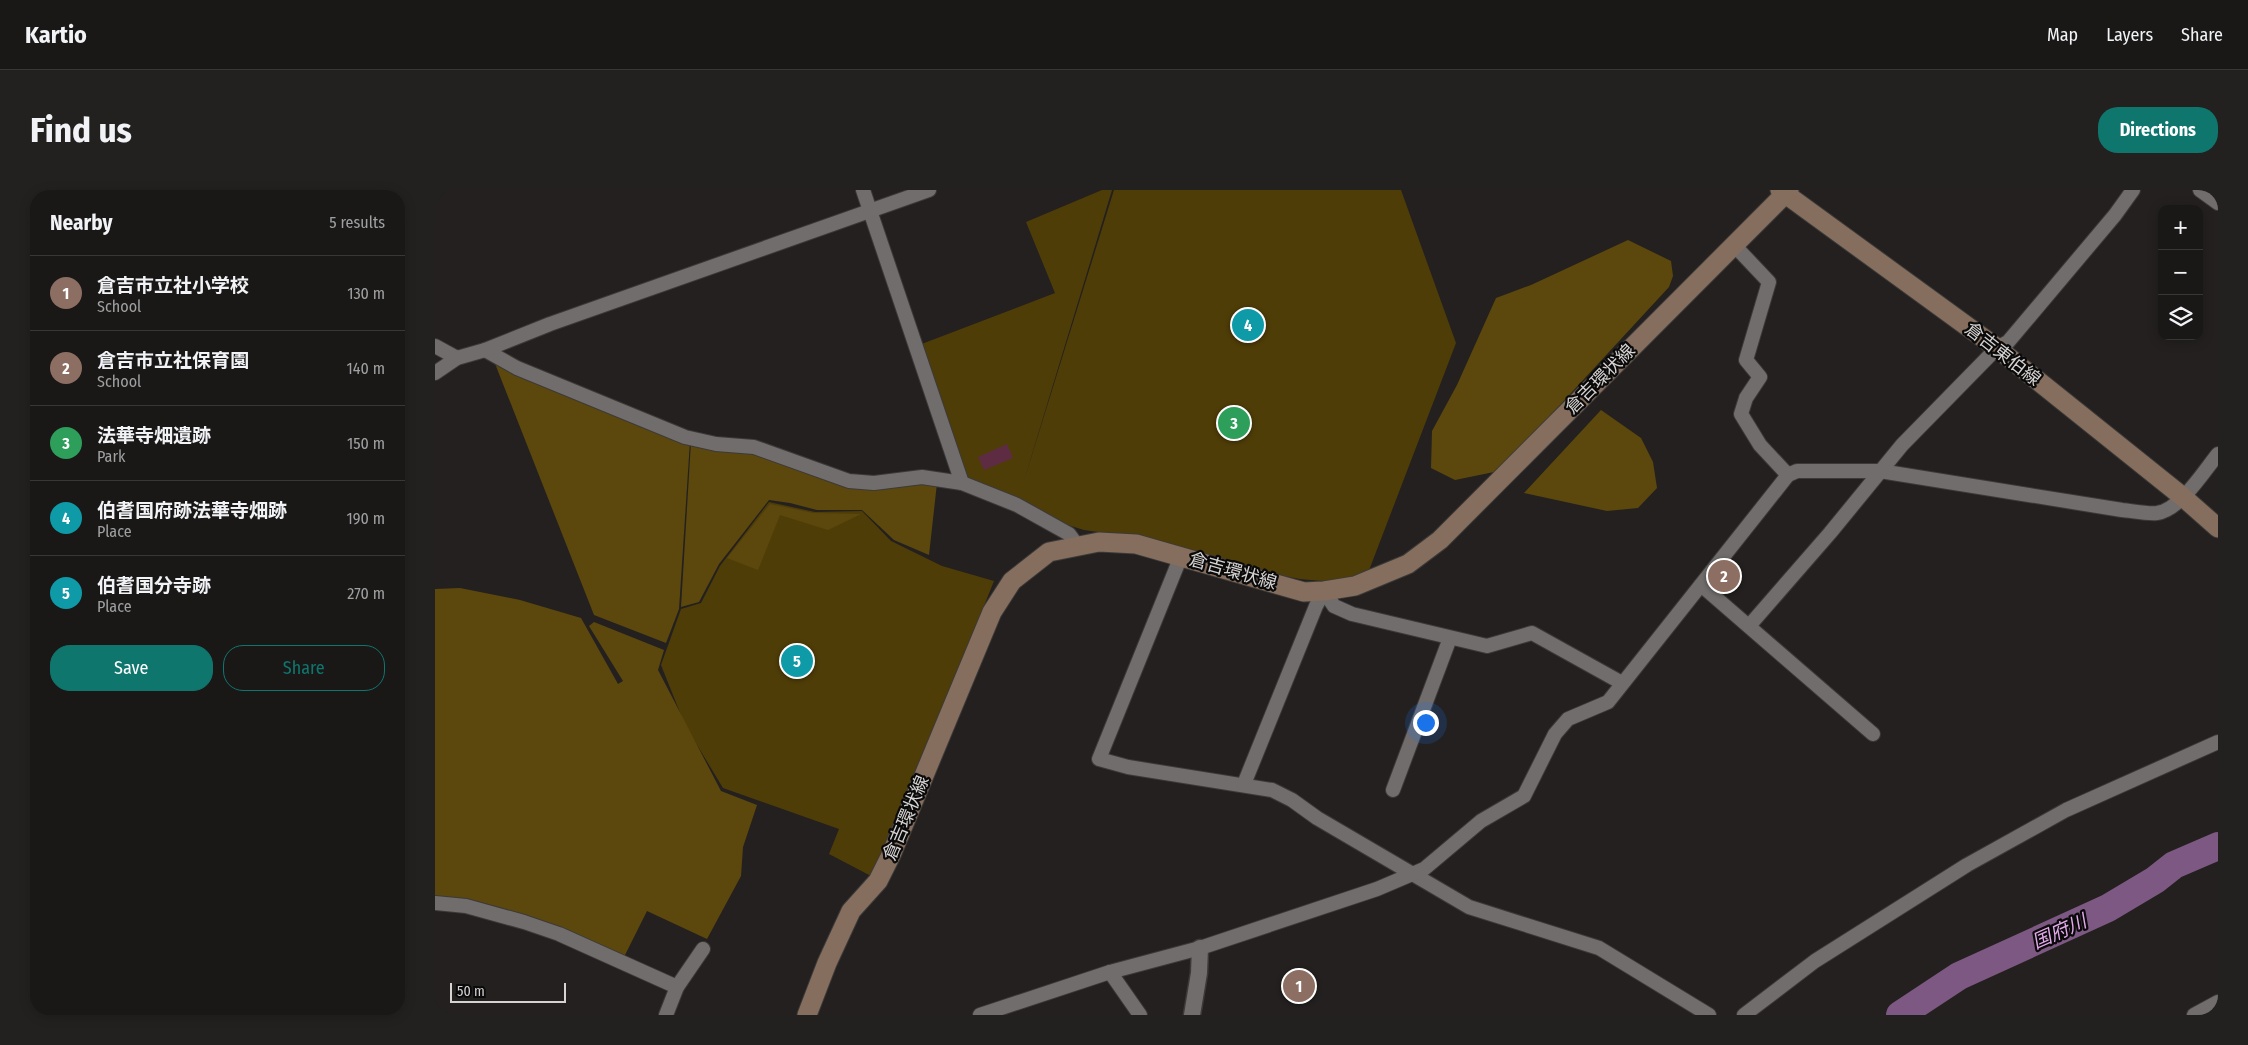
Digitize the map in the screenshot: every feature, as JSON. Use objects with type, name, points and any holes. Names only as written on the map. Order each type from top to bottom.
[{"type":"main road","name":"倉吉東伯線","points":[[1785,191],[1997,348],[2183,496],[2218,528]]},
{"type":"main road","name":"倉吉環状線","points":[[807,1015],[851,911],[878,881],[891,855],[992,612],[1012,581],[1049,552],[1099,542],[1136,544],[1304,592],[1355,586],[1408,564],[1440,540],[1785,191]]},
{"type":"street","points":[[863,190],[962,483]]},
{"type":"street","points":[[435,373],[457,358],[485,350],[551,324],[929,190]]},
{"type":"street","points":[[1749,626],[1831,533],[1902,445],[1997,348],[2008,342],[2133,190]]},
{"type":"street","points":[[2200,190],[2218,203]]},
{"type":"street","points":[[1733,244],[1769,282],[1746,360],[1760,377],[1746,398],[1741,414],[1760,445],[1788,475]]},
{"type":"street","points":[[435,346],[457,358]]},
{"type":"street","points":[[485,350],[517,368],[685,437],[716,444],[754,447],[849,481],[874,483],[922,477],[962,483],[1017,506],[1069,534],[1077,545]]},
{"type":"street","points":[[980,1015],[1110,972],[1200,948],[1377,889],[1424,869],[1481,821],[1524,796],[1555,734],[1568,719],[1608,702],[1788,475],[1797,471],[1880,471],[2122,510],[2158,513],[2175,504],[2218,454]]},
{"type":"street","points":[[1177,566],[1099,759],[1128,767],[1244,784],[1272,790],[1292,800],[1317,818],[1414,873],[1469,907],[1599,948],[1709,1015]]},
{"type":"street","points":[[1701,584],[1873,734]]},
{"type":"street","points":[[1244,784],[1316,606],[1324,591],[1334,606],[1352,614],[1487,646],[1532,633],[1622,683]]},
{"type":"street","points":[[1393,790],[1451,638]]},
{"type":"street","points":[[1744,1015],[1815,962],[1967,865],[2066,810],[2218,742]]},
{"type":"street","points":[[435,903],[466,906],[559,934],[677,987]]},
{"type":"street","points":[[1192,1015],[1199,973],[1200,948]]},
{"type":"street","points":[[666,1015],[677,987],[703,949]]},
{"type":"street","points":[[1110,972],[1140,1015]]},
{"type":"street","points":[[2194,1015],[2218,1002]]},
{"type":"shaded area","points":[[1102,190],[1112,190],[1023,484],[1114,190],[1401,190],[1456,343],[1368,573],[1332,582],[1268,573],[1133,537],[1084,530],[969,484],[919,345],[1055,293],[1026,222]]},
{"type":"shaded area","points":[[1628,240],[1671,261],[1673,276],[1669,287],[1499,471],[1455,480],[1431,468],[1432,431],[1457,385],[1496,298],[1531,285]]},
{"type":"shaded area","points":[[494,361],[690,441],[679,609],[666,643],[594,615]]},
{"type":"shaded area","points":[[1601,410],[1641,438],[1653,462],[1657,488],[1638,508],[1607,511],[1524,493]]},
{"type":"shaded area","points":[[691,442],[754,451],[835,480],[937,483],[929,555],[894,540],[862,510],[817,510],[769,500],[719,564],[699,602],[681,607]]},
{"type":"shaded area","points":[[769,502],[815,512],[862,511],[891,541],[942,566],[994,581],[895,827],[871,876],[829,854],[839,829],[723,788],[685,725],[661,665],[681,609],[701,603],[720,566]]},
{"type":"shaded area","points":[[770,504],[813,513],[861,514],[828,530],[780,515],[758,570],[727,558]]},
{"type":"shaded area","points":[[460,588],[520,600],[581,618],[618,684],[623,681],[589,626],[594,622],[664,650],[658,670],[721,791],[757,805],[743,847],[741,876],[707,939],[647,911],[623,959],[435,901],[435,589]]},
{"type":"building","points":[[1007,444],[1013,458],[984,470],[978,457]]},
{"type":"waterway","name":"国府川","points":[[1900,1015],[1959,976],[2108,908],[2155,880],[2174,865],[2218,846]]},
{"type":"place","name":"伯耆国府跡法華寺畑跡","points":[[1248,325]]},
{"type":"place","name":"法華寺畑遺跡","points":[[1234,423]]},
{"type":"place","name":"倉吉市立社保育園","points":[[1724,576]]},
{"type":"place","name":"伯耆国分寺跡","points":[[797,661]]},
{"type":"place","name":"倉吉市立社小学校","points":[[1299,986]]}]
